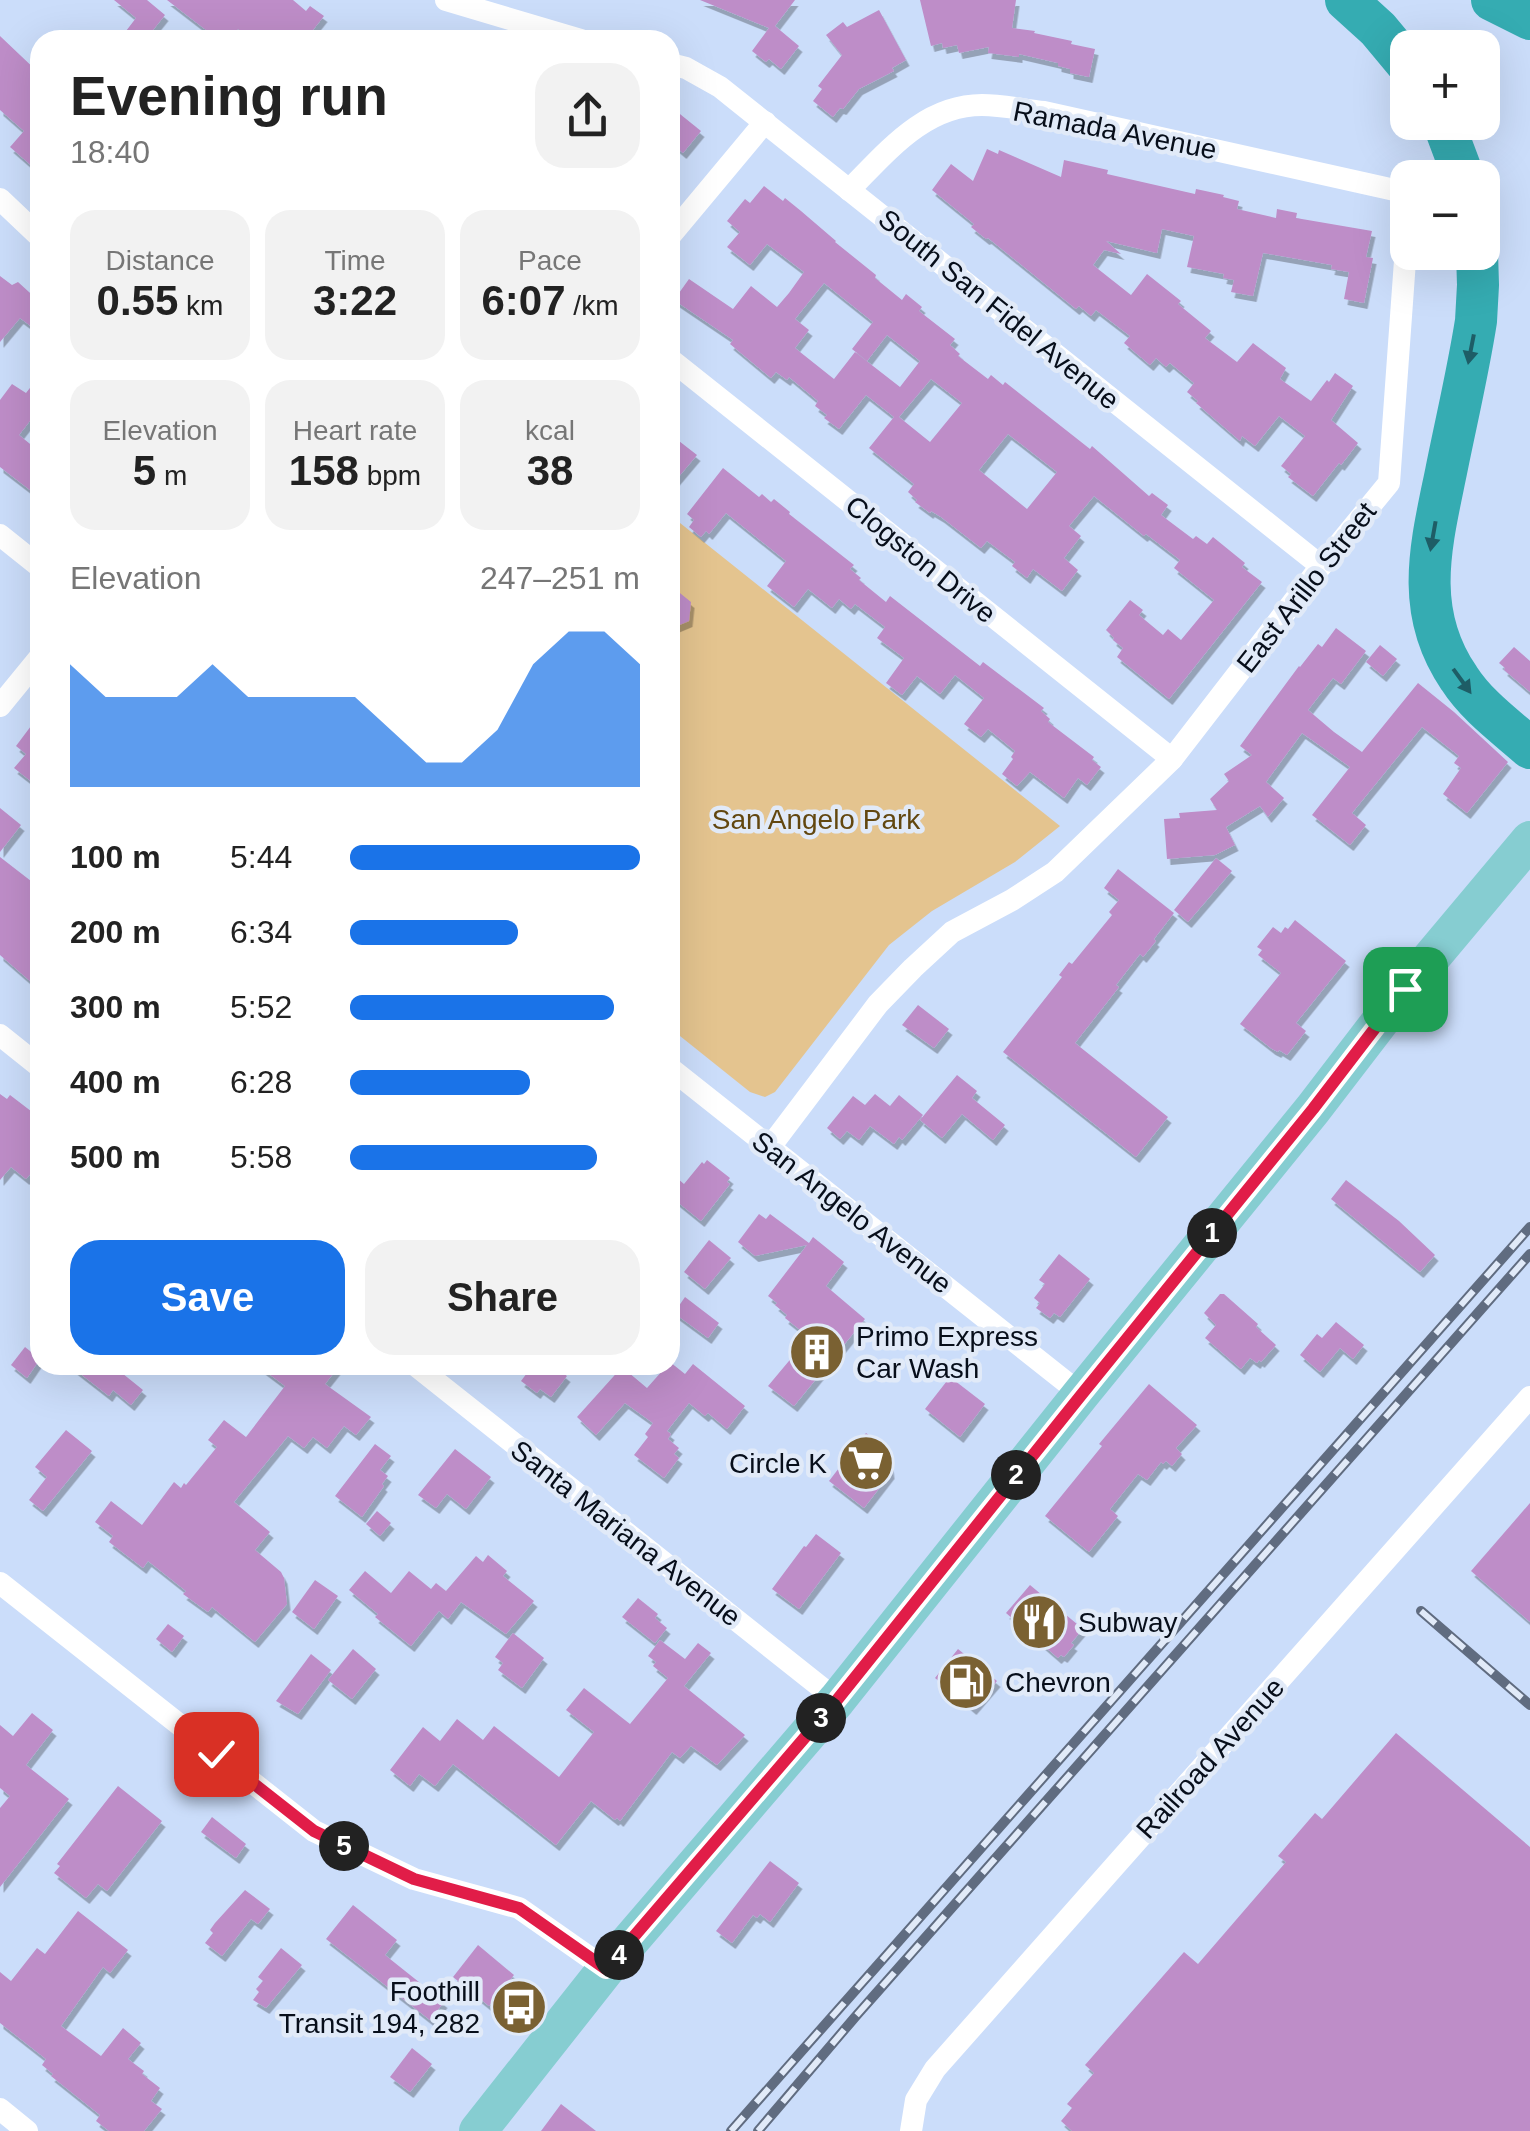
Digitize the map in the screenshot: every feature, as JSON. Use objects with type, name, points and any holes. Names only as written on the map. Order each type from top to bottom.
[{"type":"highway","points":[[1346,0],[1390,43]]},
{"type":"highway","points":[[1492,0],[1530,20]]},
{"type":"highway","points":[[1477,270],[1476,321],[1431,545],[1429,592],[1438,638],[1460,680],[1530,748]]},
{"type":"main road","points":[[478,2131],[606,1969],[837,1700],[1313,1109],[1405,989],[1530,840]]},
{"type":"street","points":[[446,0],[517,30]]},
{"type":"street","name":"South San Fidel Avenue","points":[[680,66],[720,87],[1320,566]]},
{"type":"street","name":"Ramada Avenue","points":[[849,190],[924,120],[953,108],[983,105],[1044,112],[1390,189]]},
{"type":"street","points":[[680,224],[764,122]]},
{"type":"street","points":[[0,200],[30,228]]},
{"type":"street","name":"East Arillo Street","points":[[770,1147],[878,1004],[913,968],[952,932],[1055,872],[1172,759],[1389,482],[1404,270]]},
{"type":"street","name":"Clogston Drive","points":[[680,367],[1172,759]]},
{"type":"street","points":[[0,535],[30,559]]},
{"type":"street","points":[[0,706],[30,669]]},
{"type":"street","points":[[0,1035],[30,1058]]},
{"type":"street","name":"San Angelo Avenue","points":[[680,1076],[1082,1394]]},
{"type":"street","name":"Santa Mariana Avenue","points":[[429,1375],[837,1700]]},
{"type":"street","name":"Railroad Avenue","points":[[911,2131],[916,2100],[935,2069],[1530,1397]]},
{"type":"street","points":[[0,1583],[314,1831],[414,1879],[519,1908],[606,1969]]},
{"type":"street","points":[[0,2110],[27,2131]]},
{"type":"green space","name":"San Angelo Park","points":[[680,523],[1060,826],[1015,862],[932,911],[889,945],[775,1092],[765,1097],[750,1092],[680,1036]]},
{"type":"building","points":[[114,0],[147,0],[165,15],[153,30],[127,30],[136,18]]},
{"type":"building","points":[[167,0],[293,0],[306,11],[310,6],[324,16],[313,30],[206,30]]},
{"type":"building","points":[[700,0],[795,0],[775,26],[799,46],[781,69],[752,51],[769,28]]},
{"type":"building","points":[[920,0],[1016,0],[1012,28],[1095,49],[1089,77],[1070,73],[1070,69],[1058,63],[1019,54],[988,53],[989,47],[959,53],[957,45],[931,46]]},
{"type":"building","points":[[879,10],[906,60],[892,68],[894,71],[859,89],[833,117],[813,101],[822,89],[818,86],[842,55],[826,35],[843,22],[847,27]]},
{"type":"building","points":[[0,36],[30,64],[30,164],[10,147],[24,131],[0,110]]},
{"type":"building","points":[[680,114],[701,131],[683,153],[680,150]]},
{"type":"building","points":[[987,149],[998,154],[999,150],[1061,177],[1064,160],[1195,194],[1196,189],[1224,195],[1239,201],[1237,209],[1276,218],[1277,209],[1297,213],[1296,218],[1372,231],[1366,257],[1373,258],[1364,303],[1344,299],[1349,272],[1331,269],[1332,265],[1263,253],[1253,296],[1231,292],[1234,280],[1223,278],[1224,274],[1187,267],[1194,236],[1162,229],[1157,253],[1106,241],[1121,254],[1104,250],[1093,265],[1131,295],[1147,274],[1211,331],[1205,338],[1237,362],[1253,343],[1286,368],[1280,379],[1311,401],[1335,373],[1353,386],[1331,420],[1358,443],[1313,496],[1288,477],[1291,474],[1281,466],[1305,436],[1279,416],[1255,446],[1242,436],[1240,441],[1196,403],[1187,392],[1194,383],[1170,363],[1166,367],[1156,358],[1150,365],[1124,343],[1130,336],[1096,310],[1091,316],[1079,306],[1076,309],[971,227],[974,224],[932,190],[951,164],[973,181]]},
{"type":"building","points":[[764,186],[783,201],[785,198],[902,300],[906,294],[922,307],[919,311],[955,339],[950,345],[958,356],[988,379],[991,375],[1003,385],[1005,382],[1090,449],[1092,446],[1149,496],[1152,493],[1168,505],[1161,515],[1193,539],[1196,536],[1207,544],[1213,537],[1262,582],[1169,699],[1117,657],[1123,648],[1106,630],[1130,600],[1143,610],[1139,615],[1163,635],[1168,629],[1181,640],[1214,600],[1174,568],[1180,560],[1094,496],[1069,526],[1081,536],[1064,558],[1078,570],[1062,591],[1033,569],[1027,578],[1012,566],[1015,562],[987,541],[981,548],[915,502],[908,492],[914,484],[869,448],[894,417],[866,395],[839,429],[815,406],[818,401],[789,377],[787,380],[776,372],[771,378],[730,344],[733,340],[680,304],[680,292],[689,279],[733,309],[751,286],[777,307],[804,272],[767,244],[750,265],[727,247],[740,232],[727,221],[745,199],[750,203]],"holes":[[[824,283],[873,322],[852,349],[867,361],[887,335],[920,361],[900,387],[855,352],[834,379],[795,348],[809,330],[795,319]],[[931,379],[962,403],[930,442],[899,417]],[[1008,434],[1057,472],[1027,509],[979,470]]]},
{"type":"building","points":[[0,276],[12,285],[18,282],[30,293],[30,326],[20,318],[0,342]]},
{"type":"building","points":[[12,384],[26,393],[30,388],[30,421],[19,435],[30,444],[30,490],[0,467],[0,400]]},
{"type":"building","points":[[680,442],[697,455],[680,475]]},
{"type":"building","points":[[723,468],[759,497],[762,494],[771,502],[774,499],[790,512],[854,565],[850,569],[859,580],[886,602],[890,596],[980,666],[983,662],[1044,708],[1041,711],[1050,719],[1048,722],[1094,757],[1092,760],[1101,767],[1087,785],[1078,778],[1064,798],[1030,772],[1017,786],[1002,774],[1015,751],[988,729],[981,737],[964,724],[984,698],[955,675],[940,694],[917,676],[902,695],[886,683],[904,658],[877,638],[885,627],[855,604],[851,609],[839,599],[832,608],[808,589],[794,607],[767,586],[786,561],[726,513],[709,534],[706,531],[701,537],[689,527],[694,520],[687,514]]},
{"type":"building","points":[[680,593],[691,602],[689,621],[680,625]]},
{"type":"building","points":[[1336,628],[1366,651],[1341,684],[1333,678],[1308,710],[1334,732],[1362,752],[1418,683],[1508,762],[1467,813],[1443,794],[1461,768],[1454,763],[1459,756],[1422,727],[1352,813],[1366,825],[1350,845],[1312,815],[1350,767],[1302,733],[1266,782],[1284,798],[1268,817],[1260,806],[1226,827],[1235,845],[1215,855],[1167,859],[1164,819],[1180,818],[1179,813],[1217,810],[1210,799],[1229,781],[1224,774],[1252,755],[1240,746],[1299,666],[1318,644],[1322,647]]},
{"type":"building","points":[[1380,645],[1397,659],[1383,676],[1366,662]]},
{"type":"building","points":[[1514,647],[1530,661],[1530,692],[1499,663]]},
{"type":"building","points":[[30,727],[30,780],[14,768],[26,754],[16,746]]},
{"type":"building","points":[[0,808],[21,825],[0,852]]},
{"type":"building","points":[[0,857],[30,880],[30,981],[0,955]]},
{"type":"building","points":[[1216,858],[1232,871],[1188,922],[1174,910]]},
{"type":"building","points":[[1118,869],[1174,913],[1075,1043],[1168,1117],[1136,1157],[1003,1052],[1062,977],[1059,975],[1069,962],[1072,964],[1112,915],[1109,912],[1119,900],[1104,888]]},
{"type":"building","points":[[1295,920],[1346,961],[1296,1023],[1306,1031],[1287,1055],[1272,1049],[1240,1024],[1281,973],[1258,955],[1262,950],[1257,947],[1273,927],[1281,933]]},
{"type":"building","points":[[918,1005],[949,1029],[934,1048],[902,1025]]},
{"type":"building","points":[[957,1075],[977,1091],[972,1098],[1005,1125],[993,1140],[962,1114],[942,1138],[920,1120]]},
{"type":"building","points":[[0,1094],[7,1099],[10,1095],[30,1110],[30,1174],[26,1179],[11,1167],[0,1180]]},
{"type":"building","points":[[875,1094],[890,1106],[899,1095],[923,1115],[902,1140],[899,1137],[894,1144],[870,1126],[859,1140],[847,1131],[840,1139],[827,1128],[853,1096],[865,1105]]},
{"type":"building","points":[[707,1160],[730,1178],[730,1184],[701,1221],[680,1204],[680,1181],[684,1184]]},
{"type":"building","points":[[1346,1180],[1435,1255],[1420,1272],[1331,1199]]},
{"type":"building","points":[[759,1214],[766,1219],[770,1214],[809,1243],[813,1237],[844,1262],[826,1286],[865,1319],[794,1406],[768,1386],[809,1337],[785,1318],[787,1315],[768,1296],[807,1245],[755,1256],[738,1242]]},
{"type":"building","points":[[709,1240],[731,1258],[705,1289],[684,1272]]},
{"type":"building","points":[[1059,1254],[1090,1279],[1060,1317],[1054,1313],[1050,1318],[1036,1308],[1040,1303],[1034,1298],[1045,1284],[1039,1280]]},
{"type":"building","points":[[1220,1294],[1258,1324],[1256,1327],[1276,1345],[1261,1362],[1250,1358],[1241,1369],[1205,1338],[1216,1325],[1204,1313]]},
{"type":"building","points":[[685,1297],[719,1323],[708,1338],[680,1317],[680,1304]]},
{"type":"building","points":[[1336,1322],[1364,1345],[1353,1359],[1340,1348],[1320,1372],[1300,1355],[1317,1334],[1322,1338]]},
{"type":"building","points":[[25,1347],[30,1351],[27,1378],[11,1365]]},
{"type":"building","points":[[693,1364],[745,1406],[727,1429],[689,1403],[667,1431],[671,1434],[668,1439],[679,1448],[674,1454],[679,1458],[664,1478],[634,1455],[653,1423],[625,1403],[596,1435],[577,1417],[615,1375],[632,1375],[647,1388],[658,1375],[680,1375],[680,1370],[685,1374]]},
{"type":"building","points":[[82,1375],[124,1375],[143,1390],[131,1405],[113,1390],[109,1396]]},
{"type":"building","points":[[270,1375],[332,1375],[325,1384],[371,1417],[356,1435],[344,1426],[327,1448],[313,1437],[304,1448],[288,1436],[234,1502],[270,1532],[255,1550],[284,1578],[287,1604],[255,1642],[212,1607],[208,1612],[183,1594],[186,1591],[148,1561],[143,1568],[109,1542],[113,1536],[95,1522],[111,1501],[142,1525],[174,1482],[181,1488],[186,1485],[217,1447],[208,1440],[224,1420],[246,1437],[285,1386]]},
{"type":"building","points":[[526,1375],[567,1376],[551,1397],[540,1389],[537,1393],[521,1381]]},
{"type":"building","points":[[950,1377],[985,1404],[960,1437],[925,1409]]},
{"type":"building","points":[[1149,1384],[1197,1425],[1176,1448],[1182,1454],[1172,1466],[1161,1462],[1147,1480],[1138,1474],[1110,1509],[1118,1516],[1089,1552],[1045,1516]]},
{"type":"building","points":[[66,1430],[92,1451],[43,1511],[29,1500],[47,1477],[35,1467]]},
{"type":"building","name":"Circle K","points":[[866,1433],[888,1450],[891,1473],[864,1508],[829,1481]]},
{"type":"building","points":[[375,1444],[391,1456],[380,1470],[388,1476],[362,1517],[335,1496]]},
{"type":"building","points":[[455,1449],[491,1477],[466,1509],[447,1494],[436,1508],[418,1495]]},
{"type":"building","points":[[1530,1503],[1530,1622],[1471,1571]]},
{"type":"building","points":[[377,1511],[391,1523],[380,1536],[366,1524]]},
{"type":"building","points":[[816,1534],[841,1553],[799,1609],[772,1589]]},
{"type":"building","points":[[488,1555],[507,1571],[503,1576],[534,1601],[506,1634],[461,1602],[448,1619],[439,1611],[411,1646],[349,1590],[365,1571],[391,1593],[409,1571],[431,1589],[436,1583],[446,1591],[476,1556],[483,1562]]},
{"type":"building","points":[[315,1580],[338,1596],[314,1629],[292,1612]]},
{"type":"building","points":[[1030,1585],[1083,1629],[1064,1657],[1058,1658],[1006,1613]]},
{"type":"building","points":[[638,1598],[658,1614],[655,1618],[667,1628],[655,1643],[622,1617]]},
{"type":"building","points":[[168,1624],[184,1636],[172,1652],[156,1639]]},
{"type":"building","points":[[513,1633],[544,1658],[522,1688],[498,1670],[503,1663],[495,1657]]},
{"type":"building","points":[[660,1640],[685,1659],[698,1643],[711,1653],[684,1686],[745,1735],[717,1765],[691,1746],[680,1758],[672,1752],[620,1821],[591,1801],[556,1845],[453,1764],[435,1786],[419,1774],[410,1786],[390,1770],[423,1727],[440,1741],[457,1719],[483,1740],[494,1726],[559,1777],[594,1732],[566,1710],[584,1688],[630,1724],[668,1678],[653,1666],[656,1662],[648,1656]]},
{"type":"building","points":[[353,1649],[376,1669],[352,1699],[328,1680]]},
{"type":"building","points":[[958,1649],[997,1681],[973,1709],[935,1678]]},
{"type":"building","points":[[311,1654],[331,1670],[298,1714],[276,1701]]},
{"type":"building","points":[[32,1713],[53,1730],[26,1765],[69,1799],[0,1887],[0,1808],[10,1796],[0,1788],[0,1725],[13,1736]]},
{"type":"building","points":[[1396,1733],[1530,1847],[1530,2131],[1072,2131],[1061,2121],[1072,2108],[1067,2104],[1094,2073],[1085,2065],[1184,1952],[1198,1964],[1286,1862],[1278,1856],[1315,1813],[1322,1819]]},
{"type":"building","points":[[118,1786],[162,1821],[107,1891],[98,1884],[86,1898],[54,1873]]},
{"type":"building","points":[[212,1817],[246,1844],[236,1858],[201,1832]]},
{"type":"building","points":[[770,1861],[799,1883],[770,1922],[760,1914],[757,1918],[753,1915],[732,1943],[716,1931]]},
{"type":"building","points":[[245,1890],[270,1909],[258,1924],[251,1919],[222,1956],[205,1943],[215,1923]]},
{"type":"building","points":[[353,1905],[397,1940],[385,1955],[444,2002],[430,2020],[326,1939]]},
{"type":"building","points":[[78,1911],[128,1950],[110,1973],[103,1967],[61,2026],[101,2056],[123,2028],[141,2043],[128,2059],[160,2088],[151,2101],[162,2109],[144,2131],[109,2131],[96,2121],[100,2115],[51,2076],[42,2065],[46,2059],[0,2023],[0,1972],[11,1981],[37,1948],[45,1954]]},
{"type":"building","points":[[478,1945],[514,1975],[489,2006],[453,1977]]},
{"type":"building","points":[[281,1948],[302,1965],[266,2008],[253,2000],[263,1981],[258,1977]]},
{"type":"building","points":[[412,2048],[432,2064],[410,2092],[390,2077]]},
{"type":"building","points":[[561,2104],[596,2131],[541,2131]]},
{"type":"railway","points":[[731,2131],[1530,1227]]},
{"type":"railway","points":[[758,2131],[1530,1254]]},
{"type":"railway","points":[[1421,1611],[1530,1705]]},
{"type":"place","name":"Primo Express Car Wash","points":[[817,1352]]},
{"type":"place","name":"Circle K","points":[[866,1463]]},
{"type":"place","name":"Subway","points":[[1039,1622]]},
{"type":"place","name":"Chevron","points":[[966,1682]]},
{"type":"place","name":"Foothill Transit 194, 282","points":[[519,2007]]},
{"type":"route","points":[[216,1754],[314,1831],[414,1879],[519,1908],[606,1969],[837,1700],[1313,1109],[1405,989]]}]
